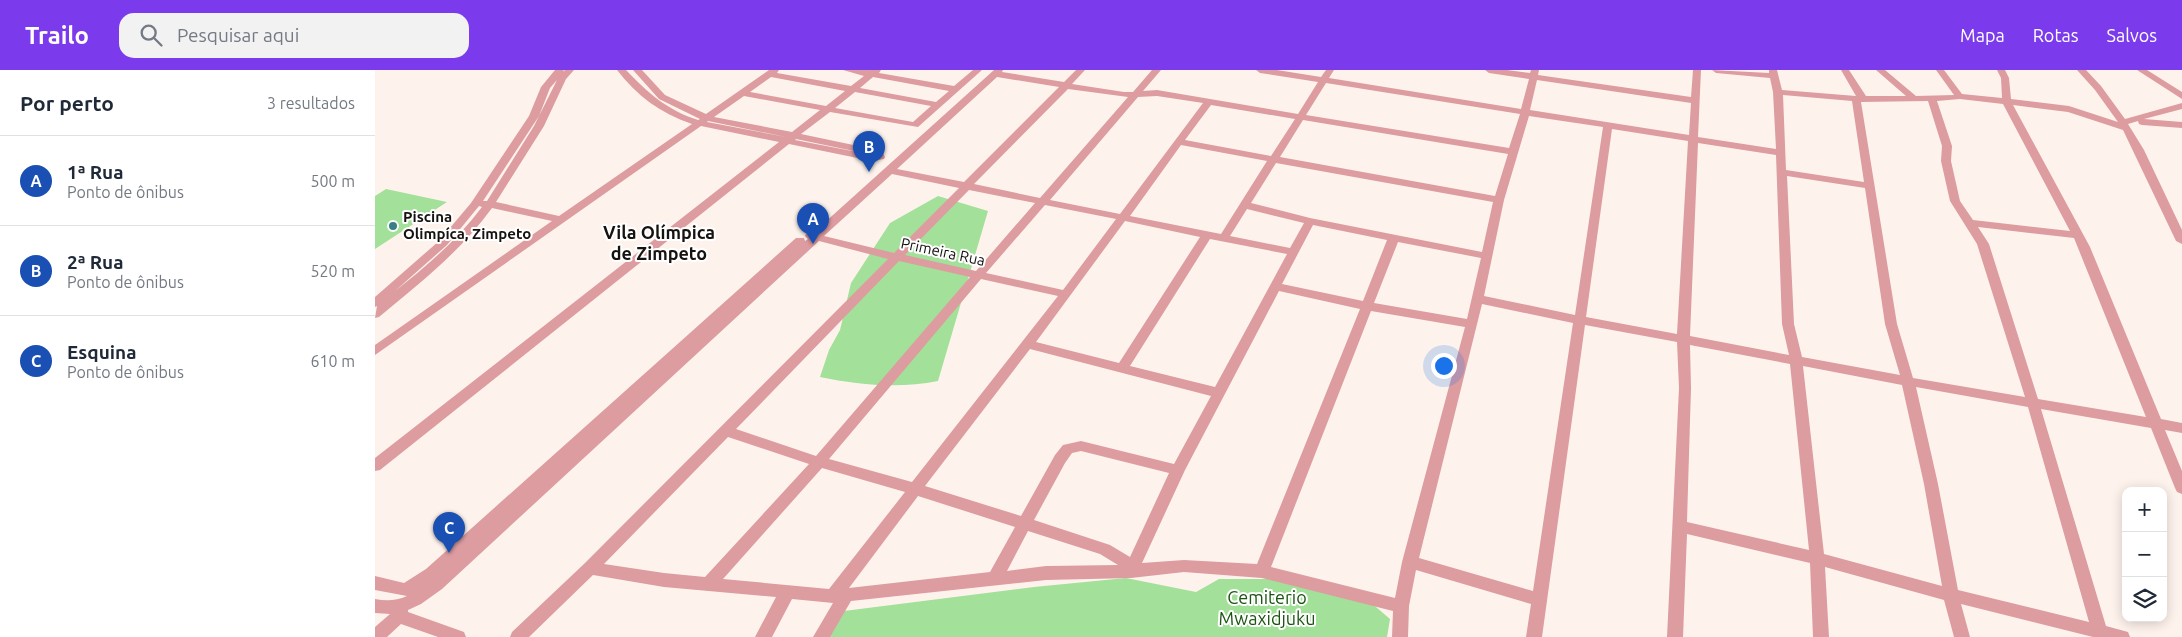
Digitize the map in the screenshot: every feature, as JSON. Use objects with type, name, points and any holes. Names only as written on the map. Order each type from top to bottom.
[{"type":"street","points":[[375,303],[443,243],[475,205],[534,116],[546,87],[560,70]]},
{"type":"street","points":[[375,314],[459,242],[490,204],[539,126],[562,78],[570,70]]},
{"type":"street","points":[[621,70],[652,101],[679,117],[702,120],[873,158],[877,158],[881,154],[789,139]]},
{"type":"street","points":[[637,70],[661,97],[702,120]]},
{"type":"street","points":[[847,70],[874,72],[956,89]]},
{"type":"street","points":[[741,93],[912,125],[917,124],[939,105],[975,70]]},
{"type":"street","points":[[519,637],[726,431],[1081,70]]},
{"type":"street","points":[[708,585],[819,462],[979,274],[1157,70]]},
{"type":"street","points":[[1260,70],[1781,153]]},
{"type":"street","points":[[1223,239],[1330,70]]},
{"type":"street","points":[[1489,70],[1534,73],[1696,101]]},
{"type":"street","points":[[1675,637],[1685,340],[1683,320],[1697,70]]},
{"type":"street","points":[[1716,70],[1774,73],[1778,92],[1788,324],[1796,359],[1817,558],[1821,637]]},
{"type":"street","points":[[1845,70],[1859,99],[1869,186],[1891,324],[1908,381],[1931,484],[1951,595],[1962,637]]},
{"type":"street","points":[[1881,70],[1913,99]]},
{"type":"street","points":[[1940,70],[1959,96]]},
{"type":"street","points":[[2001,70],[2005,78],[2007,102],[2078,235],[2182,488]]},
{"type":"street","points":[[2081,70],[2099,86],[2128,124],[2182,241]]},
{"type":"street","points":[[2141,70],[2182,96]]},
{"type":"street","points":[[994,71],[1065,86],[1134,95],[1157,93],[1513,152]]},
{"type":"street","points":[[375,637],[400,611],[437,584],[811,236],[888,170],[994,71]]},
{"type":"street","points":[[400,611],[406,590],[431,574],[994,71]]},
{"type":"street","points":[[375,351],[773,72],[939,105]]},
{"type":"street","points":[[375,466],[874,72]]},
{"type":"street","points":[[1400,637],[1401,606],[1410,562],[1472,324],[1499,200],[1525,113],[1534,73]]},
{"type":"street","points":[[1778,92],[1859,99],[1932,99],[1959,96],[2069,109],[2128,124],[2182,125]]},
{"type":"street","points":[[1932,99],[1947,146],[1946,161],[1955,201],[1983,244],[2033,403],[2100,632]]},
{"type":"street","points":[[821,637],[839,596],[915,489],[1066,294],[1209,102]]},
{"type":"street","points":[[2128,124],[2182,106]]},
{"type":"street","points":[[1534,637],[1608,126]]},
{"type":"street","points":[[1180,142],[1499,200]]},
{"type":"street","points":[[888,170],[1292,252]]},
{"type":"street","points":[[1782,172],[1869,186]]},
{"type":"street","points":[[475,205],[490,204],[561,220]]},
{"type":"street","points":[[1245,206],[1310,221],[1487,256]]},
{"type":"street","points":[[1133,569],[1178,470],[1310,221]]},
{"type":"street","points":[[1968,223],[2078,235]]},
{"type":"street","points":[[1122,368],[1207,235]]},
{"type":"street","name":"Primeira Rua","points":[[811,236],[896,257],[1066,294]]},
{"type":"street","points":[[1262,571],[1394,237]]},
{"type":"street","points":[[1274,286],[1366,306],[1472,324]]},
{"type":"street","points":[[1478,299],[1580,320],[1908,381],[2182,428]]},
{"type":"street","points":[[1027,344],[1219,392]]},
{"type":"street","points":[[726,431],[819,462],[1024,522],[1105,549],[1133,569]]},
{"type":"street","points":[[994,580],[1024,522],[1060,459],[1068,449],[1081,446],[1178,470]]},
{"type":"street","points":[[1679,526],[1817,558],[1951,595],[2121,637]]},
{"type":"street","points":[[1410,562],[1540,600]]},
{"type":"street","points":[[590,568],[708,585],[839,596],[1046,573],[1184,566],[1262,571],[1401,606]]},
{"type":"street","points":[[375,583],[406,590]]},
{"type":"street","points":[[763,637],[787,593]]},
{"type":"street","points":[[375,606],[400,611],[459,637]]},
{"type":"green space","name":"Piscina Olimpíca, Zimpeto","points":[[386,189],[447,202],[375,249],[375,196]]},
{"type":"green space","points":[[938,196],[988,211],[938,381],[909,385],[879,385],[820,377],[829,350],[840,330],[851,283],[890,223]]},
{"type":"green space","name":"Cemiterio Mwaxidjuku","points":[[1126,578],[1196,592],[1219,579],[1272,579],[1362,595],[1390,619],[1387,637],[826,637],[836,612],[1034,587]]},
{"type":"place","name":"2ª Rua","points":[[869,172]]},
{"type":"place","name":"Piscina Olimpíca, Zimpeto","points":[[393,226]]},
{"type":"place","name":"1ª Rua","points":[[813,244]]},
{"type":"place","name":"Esquina","points":[[449,553]]},
{"type":"district","name":"Vila Olímpica de Zimpeto","points":[[659,243]]}]
